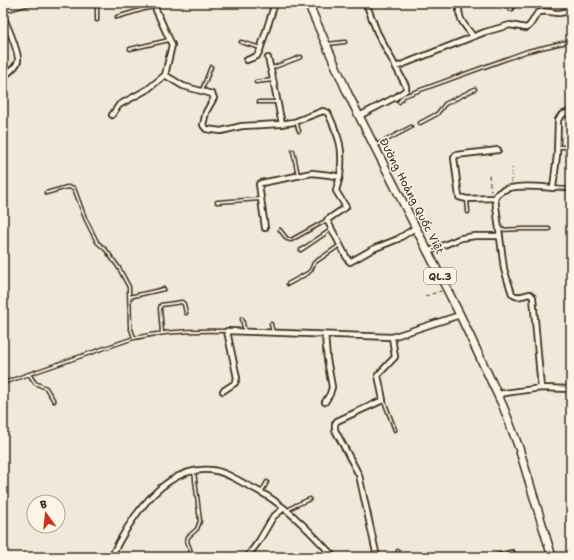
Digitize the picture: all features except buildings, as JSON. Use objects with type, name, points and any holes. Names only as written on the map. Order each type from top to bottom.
[{"type":"highway","name":"Đường Hoàng Quốc Việt","points":[[308,3],[358,116],[447,289],[498,394],[519,448],[552,557]]},
{"type":"street","points":[[3,10],[28,3]]},
{"type":"street","points":[[247,60],[257,56],[261,48],[275,3]]},
{"type":"street","points":[[358,116],[396,97],[406,90],[406,86],[377,32],[366,3]]},
{"type":"street","points":[[458,3],[458,14],[462,22],[473,36]]},
{"type":"street","points":[[112,116],[119,105],[148,89],[164,75],[172,48],[156,5]]},
{"type":"street","points":[[396,68],[473,36],[510,25],[526,28],[532,23],[537,14],[540,12],[557,13],[571,10]]},
{"type":"street","points":[[3,16],[12,36],[18,60],[3,77]]},
{"type":"street","points":[[268,58],[274,80],[282,124]]},
{"type":"street","points":[[164,75],[180,84],[212,94],[214,98],[205,115],[203,125],[206,129],[221,131],[242,126],[282,124],[296,121],[323,111],[328,113],[338,135],[342,150],[340,177],[336,191],[346,207],[327,220],[350,262],[373,249],[398,239],[415,228]]},
{"type":"street","points":[[541,388],[533,297],[530,294],[514,296],[512,294],[504,269],[494,198],[500,191],[511,188],[530,186],[553,188],[558,147],[558,120],[563,114],[571,112]]},
{"type":"street","points":[[494,198],[460,198],[458,195],[454,158],[456,155],[498,150]]},
{"type":"street","points":[[265,228],[259,184],[261,182],[312,173],[340,177]]},
{"type":"street","points":[[427,252],[461,238],[476,236],[500,236]]},
{"type":"street","points":[[223,391],[235,383],[237,378],[227,331],[392,337],[460,315]]},
{"type":"street","points":[[324,402],[330,394],[332,387],[325,335]]},
{"type":"street","points":[[377,557],[359,475],[335,427],[337,421],[383,400],[378,375],[395,357],[392,337]]},
{"type":"street","points":[[498,394],[541,388],[571,389]]},
{"type":"street","points":[[111,557],[147,500],[164,485],[174,479],[194,472],[211,470],[232,476],[285,509],[334,557]]},
{"type":"street","points":[[247,557],[258,542],[273,516],[285,509]]},
{"type":"street","points":[[496,557],[512,553]]},
{"type":"lane","points":[[97,20],[97,8],[100,3]]},
{"type":"lane","points":[[117,17],[156,5]]},
{"type":"lane","points":[[130,48],[169,40]]},
{"type":"lane","points":[[399,102],[404,96],[493,63],[528,51],[571,40]]},
{"type":"lane","points":[[241,42],[261,48]]},
{"type":"lane","points":[[326,44],[345,42]]},
{"type":"lane","points":[[270,68],[300,57]]},
{"type":"lane","points":[[201,91],[211,67]]},
{"type":"lane","points":[[256,82],[274,80]]},
{"type":"lane","points":[[420,123],[437,114],[445,104],[475,89]]},
{"type":"lane","points":[[258,102],[277,102]]},
{"type":"lane","points":[[296,121],[299,131]]},
{"type":"lane","points":[[374,147],[410,127]]},
{"type":"lane","points":[[558,147],[571,147]]},
{"type":"lane","points":[[293,151],[298,175]]},
{"type":"lane","points":[[46,193],[67,187],[74,188],[85,218],[97,242],[106,250],[119,268],[128,287],[130,326],[134,338]]},
{"type":"lane","points":[[553,188],[571,189]]},
{"type":"lane","points":[[217,202],[261,199]]},
{"type":"lane","points":[[467,199],[468,212]]},
{"type":"lane","points":[[280,230],[287,239],[291,240],[327,220]]},
{"type":"lane","points":[[301,250],[332,229]]},
{"type":"lane","points":[[499,230],[548,229]]},
{"type":"lane","points":[[288,284],[308,273],[314,263],[340,245]]},
{"type":"lane","points":[[129,297],[164,289]]},
{"type":"lane","points":[[162,332],[161,305],[182,302],[186,313]]},
{"type":"lane","points":[[242,319],[245,332]]},
{"type":"lane","points":[[270,324],[273,333]]},
{"type":"lane","points":[[3,383],[134,338],[162,332],[200,330],[227,331]]},
{"type":"lane","points":[[28,374],[35,383],[46,388],[54,401]]},
{"type":"lane","points":[[383,400],[395,430]]},
{"type":"lane","points":[[191,552],[187,541],[188,537],[198,529],[200,522],[194,472]]},
{"type":"lane","points":[[261,493],[267,482]]},
{"type":"lane","points":[[285,509],[310,499]]},
{"type":"lane","points":[[397,557],[398,551]]},
{"type":"path","points":[[511,188],[512,168]]},
{"type":"path","points":[[489,175],[494,198]]},
{"type":"path","points":[[425,296],[447,289]]}]
